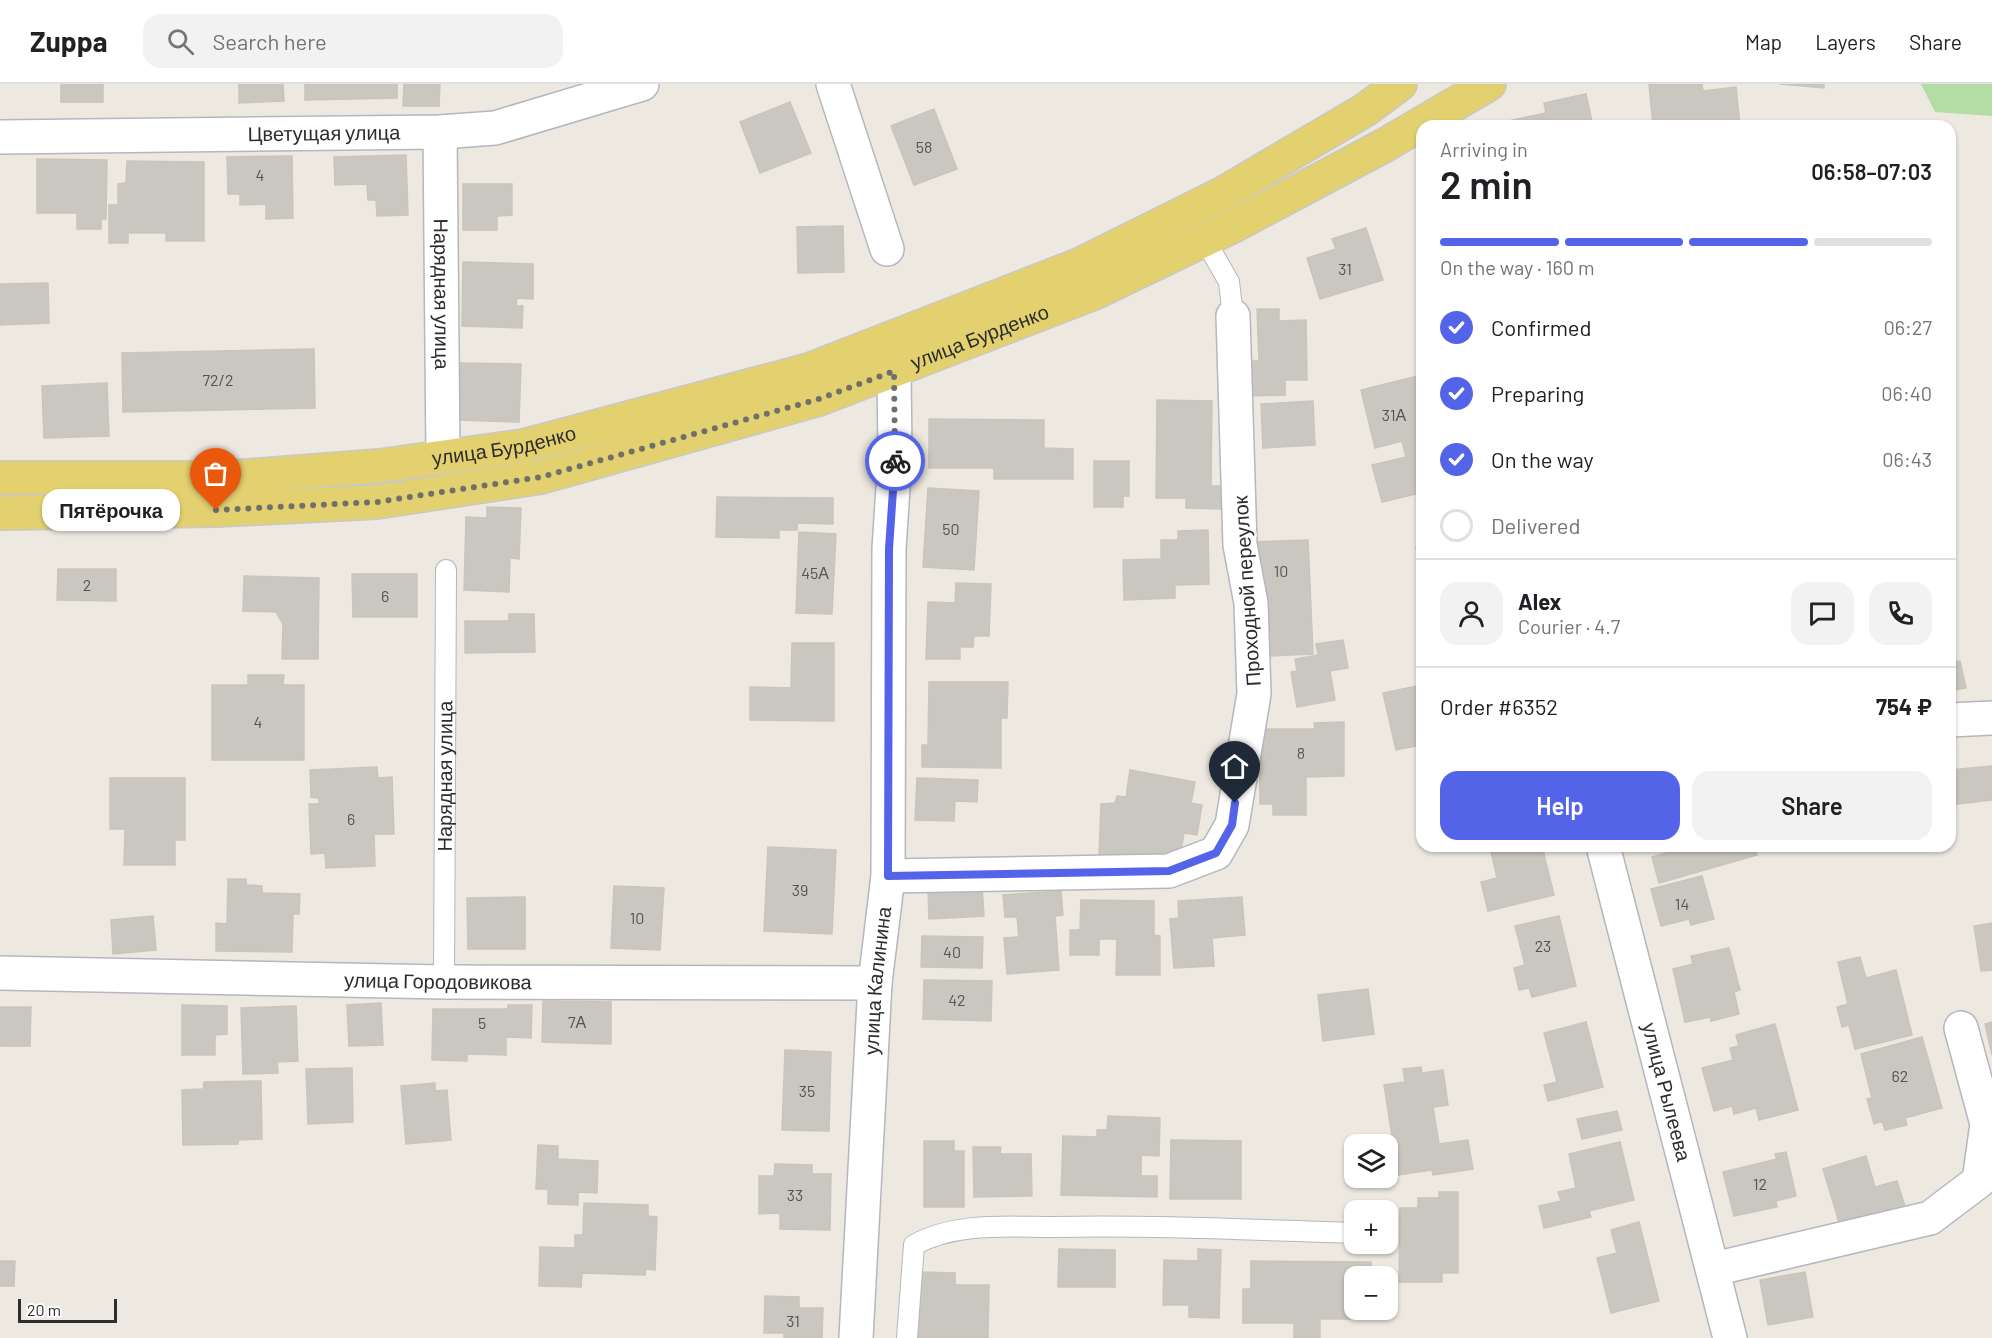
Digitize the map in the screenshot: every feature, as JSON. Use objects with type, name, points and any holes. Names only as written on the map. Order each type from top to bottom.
[{"type":"main road","name":"улица Бурденко","points":[[0,478],[221,478],[379,466],[443,458],[524,446],[809,370],[1079,265],[1224,193],[1365,110],[1400,84]]},
{"type":"main road","name":"улица Бурденко","points":[[1428,120],[1489,84]]},
{"type":"main road","name":"улица Бурденко","points":[[0,513],[216,510],[377,502],[541,477],[819,399],[1094,293],[1205,240],[1416,127]]},
{"type":"street","points":[[833,84],[887,249]]},
{"type":"street","name":"Цветущая улица","points":[[0,137],[440,132],[495,128],[629,86]]},
{"type":"street","name":"Нарядная улица","points":[[440,132],[443,458]]},
{"type":"street","name":"Проходной переулок","points":[[888,876],[1169,871],[1216,853],[1232,825],[1254,694],[1251,603],[1240,545],[1233,316]]},
{"type":"street","name":"улица Калинина","points":[[856,1338],[875,983],[888,876],[889,549],[895,457],[894,371]]},
{"type":"street","points":[[1956,720],[1992,718]]},
{"type":"street","name":"улица Рылеева","points":[[1605,852],[1730,1338]]},
{"type":"street","name":"улица Городовикова","points":[[0,973],[444,982],[875,983]]},
{"type":"street","points":[[1714,1269],[1930,1218],[1979,1181],[1987,1124],[1960,1028]]},
{"type":"lane","points":[[1205,240],[1229,282],[1233,316]]},
{"type":"lane","name":"Нарядная улица","points":[[444,982],[446,570]]},
{"type":"lane","points":[[907,1338],[914,1245],[930,1236],[969,1228],[1126,1226],[1344,1233]]},
{"type":"green space","points":[[1921,84],[1992,84],[1992,116],[1935,112]]},
{"type":"building","points":[[61,84],[103,84],[103,102],[61,102]]},
{"type":"building","points":[[239,84],[283,84],[284,101],[239,103]]},
{"type":"building","points":[[305,84],[397,84],[397,98],[305,100]]},
{"type":"building","points":[[404,84],[440,84],[439,106],[403,106]]},
{"type":"building","points":[[1649,84],[1702,84],[1703,91],[1736,87],[1739,120],[1652,120]]},
{"type":"building","points":[[1780,84],[1824,84],[1824,88]]},
{"type":"building","points":[[1586,94],[1592,120],[1513,120],[1546,113],[1544,103]]},
{"type":"building","points":[[790,102],[811,153],[760,173],[740,122]]},
{"type":"building","points":[[934,109],[957,169],[914,185],[891,126]]},
{"type":"building","points":[[406,155],[408,215],[377,216],[376,200],[368,200],[367,184],[335,185],[334,157]]},
{"type":"building","points":[[292,156],[293,218],[266,219],[266,204],[240,205],[240,194],[228,194],[227,157]]},
{"type":"building","points":[[37,159],[107,160],[106,219],[101,219],[101,229],[77,229],[77,213],[37,213]]},
{"type":"building","points":[[127,161],[204,162],[204,241],[166,241],[166,233],[128,233],[128,243],[109,243],[109,205],[118,205],[118,184],[126,183]]},
{"type":"building","points":[[463,184],[512,184],[512,215],[497,216],[497,230],[463,230]]},
{"type":"building","points":[[843,226],[844,272],[798,273],[797,227]]},
{"type":"building","points":[[1366,228],[1383,280],[1320,299],[1307,258],[1336,249],[1332,239]]},
{"type":"building","points":[[463,262],[533,264],[533,299],[517,298],[516,306],[523,306],[522,328],[462,326]]},
{"type":"building","points":[[48,283],[49,323],[0,325],[0,284]]},
{"type":"building","points":[[1257,309],[1279,309],[1279,321],[1306,320],[1307,380],[1285,380],[1285,395],[1250,396],[1249,361],[1259,361]]},
{"type":"building","points":[[314,349],[315,408],[123,412],[122,353]]},
{"type":"building","points":[[458,363],[521,364],[519,422],[457,420]]},
{"type":"building","points":[[1416,376],[1416,494],[1382,502],[1372,465],[1406,457],[1402,441],[1375,448],[1361,390]]},
{"type":"building","points":[[107,383],[109,436],[44,438],[42,386]]},
{"type":"building","points":[[1157,400],[1212,401],[1211,486],[1223,486],[1222,509],[1186,508],[1186,498],[1156,498]]},
{"type":"building","points":[[1313,401],[1315,445],[1263,448],[1261,404]]},
{"type":"building","points":[[929,419],[1044,420],[1044,448],[1073,449],[1073,479],[994,479],[994,468],[929,468]]},
{"type":"building","points":[[1094,461],[1129,461],[1129,496],[1123,496],[1123,507],[1094,507]]},
{"type":"building","points":[[928,488],[979,491],[974,570],[923,567]]},
{"type":"building","points":[[717,497],[833,498],[833,524],[797,523],[797,530],[779,530],[779,538],[716,537]]},
{"type":"building","points":[[487,507],[521,508],[519,559],[510,558],[509,592],[464,590],[466,517],[487,518]]},
{"type":"building","points":[[1208,530],[1209,584],[1175,585],[1175,598],[1124,600],[1123,560],[1161,559],[1161,540],[1178,540],[1178,531]]},
{"type":"building","points":[[799,532],[836,534],[832,614],[796,613]]},
{"type":"building","points":[[1308,540],[1313,654],[1270,656],[1268,599],[1254,599],[1252,542]]},
{"type":"building","points":[[58,569],[116,569],[116,601],[57,600]]},
{"type":"building","points":[[352,574],[417,574],[417,617],[353,617]]},
{"type":"building","points":[[244,576],[319,578],[318,659],[282,659],[283,624],[276,612],[243,611]]},
{"type":"building","points":[[956,583],[991,584],[989,636],[974,636],[973,647],[960,647],[960,659],[926,659],[928,602],[955,603]]},
{"type":"building","points":[[509,614],[534,614],[535,652],[465,653],[465,621],[509,621]]},
{"type":"building","points":[[1343,640],[1348,668],[1330,671],[1335,700],[1297,707],[1291,672],[1297,671],[1295,659],[1318,655],[1316,644]]},
{"type":"building","points":[[792,643],[834,643],[834,721],[750,720],[750,687],[791,688]]},
{"type":"building","points":[[1960,661],[1966,688],[1956,690],[1956,662]]},
{"type":"building","points":[[248,675],[284,675],[283,685],[304,685],[304,760],[212,760],[212,685],[248,685]]},
{"type":"building","points":[[929,682],[1008,682],[1007,718],[1001,718],[1001,768],[922,767],[922,745],[928,745]]},
{"type":"building","points":[[1416,686],[1416,746],[1396,750],[1383,693]]},
{"type":"building","points":[[1344,722],[1344,776],[1306,777],[1306,815],[1273,815],[1273,804],[1260,804],[1259,729],[1315,729],[1314,723]]},
{"type":"building","points":[[1992,766],[1992,800],[1956,804],[1956,769]]},
{"type":"building","points":[[377,767],[378,778],[392,777],[394,834],[374,834],[375,866],[326,868],[325,853],[311,854],[309,804],[319,804],[319,798],[311,797],[310,770]]},
{"type":"building","points":[[1130,770],[1195,782],[1191,803],[1202,805],[1197,835],[1184,833],[1180,856],[1099,856],[1101,804],[1115,803],[1117,796],[1126,797]]},
{"type":"building","points":[[110,778],[185,778],[185,840],[175,840],[175,865],[124,865],[125,829],[110,829]]},
{"type":"building","points":[[917,778],[978,780],[977,802],[955,801],[954,821],[915,820]]},
{"type":"building","points":[[768,847],[836,850],[832,934],[764,931]]},
{"type":"building","points":[[1491,852],[1543,852],[1554,895],[1488,911],[1481,882],[1497,878]]},
{"type":"building","points":[[1670,852],[1756,852],[1757,855],[1659,883],[1652,857]]},
{"type":"building","points":[[1702,876],[1714,919],[1691,925],[1689,919],[1661,926],[1651,889]]},
{"type":"building","points":[[228,879],[246,879],[246,885],[262,886],[262,893],[300,894],[299,914],[293,914],[292,952],[216,951],[216,923],[227,924]]},
{"type":"building","points":[[614,886],[664,888],[660,950],[611,948]]},
{"type":"building","points":[[982,886],[984,916],[929,919],[928,889]]},
{"type":"building","points":[[1061,891],[1063,915],[1055,916],[1059,970],[1007,974],[1004,938],[1019,937],[1017,917],[1005,917],[1003,895]]},
{"type":"building","points":[[525,897],[525,949],[468,949],[467,898]]},
{"type":"building","points":[[1242,897],[1245,935],[1212,938],[1214,966],[1174,968],[1170,919],[1179,918],[1178,901]]},
{"type":"building","points":[[1081,900],[1154,901],[1154,935],[1160,936],[1160,975],[1116,975],[1117,939],[1099,939],[1099,955],[1070,955],[1070,930],[1080,930]]},
{"type":"building","points":[[153,916],[156,950],[113,954],[111,920]]},
{"type":"building","points":[[1559,916],[1576,986],[1532,997],[1529,988],[1519,990],[1514,968],[1525,965],[1515,926]]},
{"type":"building","points":[[1992,923],[1992,970],[1981,971],[1974,926]]},
{"type":"building","points":[[922,936],[983,937],[982,968],[921,967]]},
{"type":"building","points":[[1729,948],[1740,990],[1734,992],[1739,1014],[1711,1021],[1710,1017],[1685,1022],[1673,969],[1693,964],[1691,956]]},
{"type":"building","points":[[1860,957],[1866,978],[1896,970],[1912,1035],[1855,1049],[1849,1025],[1842,1027],[1837,1007],[1848,1004],[1838,962]]},
{"type":"building","points":[[924,980],[992,981],[991,1021],[923,1019]]},
{"type":"building","points":[[1368,989],[1374,1034],[1323,1041],[1318,995]]},
{"type":"building","points":[[543,1001],[611,1002],[611,1044],[542,1042]]},
{"type":"building","points":[[381,1003],[383,1045],[349,1046],[347,1005]]},
{"type":"building","points":[[182,1005],[227,1006],[227,1034],[215,1035],[215,1055],[182,1055]]},
{"type":"building","points":[[508,1005],[532,1005],[531,1038],[506,1037],[506,1055],[467,1054],[467,1061],[432,1060],[433,1009],[508,1009]]},
{"type":"building","points":[[296,1006],[298,1061],[277,1062],[278,1073],[243,1074],[241,1008]]},
{"type":"building","points":[[0,1007],[31,1007],[30,1046],[0,1046]]},
{"type":"building","points":[[1586,1022],[1603,1087],[1548,1101],[1544,1085],[1557,1082],[1544,1033]]},
{"type":"building","points":[[1992,1022],[1992,1055],[1985,1024]]},
{"type":"building","points":[[1775,1024],[1798,1110],[1759,1120],[1756,1108],[1734,1114],[1732,1106],[1714,1111],[1702,1068],[1733,1060],[1730,1048],[1739,1046],[1736,1035]]},
{"type":"building","points":[[1922,1037],[1942,1108],[1905,1118],[1907,1125],[1885,1130],[1882,1121],[1874,1124],[1867,1099],[1872,1098],[1861,1054]]},
{"type":"building","points":[[785,1050],[831,1052],[829,1131],[782,1130]]},
{"type":"building","points":[[1421,1067],[1422,1073],[1443,1070],[1448,1105],[1433,1107],[1439,1144],[1468,1140],[1473,1169],[1433,1175],[1432,1170],[1398,1175],[1398,1134],[1392,1134],[1384,1085],[1405,1082],[1403,1069]]},
{"type":"building","points":[[352,1068],[353,1122],[308,1124],[306,1069]]},
{"type":"building","points":[[261,1081],[262,1139],[238,1140],[238,1144],[183,1145],[182,1090],[203,1089],[204,1082]]},
{"type":"building","points":[[435,1083],[435,1091],[447,1090],[451,1140],[406,1144],[401,1086]]},
{"type":"building","points":[[1617,1111],[1622,1130],[1582,1139],[1577,1119]]},
{"type":"building","points":[[1108,1116],[1160,1118],[1159,1156],[1141,1155],[1141,1176],[1157,1176],[1157,1197],[1061,1195],[1063,1136],[1097,1137],[1097,1130],[1107,1130]]},
{"type":"building","points":[[1171,1140],[1241,1141],[1241,1199],[1170,1199]]},
{"type":"building","points":[[924,1141],[954,1141],[954,1151],[964,1151],[964,1207],[924,1207]]},
{"type":"building","points":[[1620,1142],[1634,1200],[1589,1211],[1591,1217],[1544,1228],[1539,1206],[1561,1201],[1558,1192],[1576,1188],[1569,1154]]},
{"type":"building","points":[[538,1145],[558,1146],[558,1159],[598,1161],[597,1193],[578,1192],[578,1205],[548,1204],[548,1189],[536,1189]]},
{"type":"building","points":[[973,1147],[1001,1147],[1000,1154],[1031,1154],[1032,1196],[974,1197]]},
{"type":"building","points":[[1786,1152],[1796,1196],[1776,1201],[1777,1207],[1734,1216],[1723,1172],[1777,1159],[1775,1154]]},
{"type":"building","points":[[1866,1156],[1875,1187],[1897,1181],[1907,1213],[1842,1232],[1823,1169]]},
{"type":"building","points":[[775,1164],[812,1165],[812,1174],[831,1174],[830,1230],[780,1229],[780,1213],[759,1214],[759,1176],[774,1176]]},
{"type":"building","points":[[1439,1192],[1458,1192],[1458,1273],[1442,1273],[1442,1282],[1399,1282],[1400,1208],[1418,1208],[1418,1198],[1439,1198]]},
{"type":"building","points":[[584,1203],[648,1205],[648,1216],[657,1217],[655,1270],[646,1269],[645,1275],[582,1273],[581,1287],[539,1286],[540,1247],[575,1248],[575,1235],[583,1235]]},
{"type":"building","points":[[1639,1222],[1659,1301],[1611,1313],[1597,1258],[1617,1253],[1611,1230]]},
{"type":"building","points":[[1059,1249],[1115,1250],[1115,1287],[1058,1287]]},
{"type":"building","points":[[1198,1249],[1221,1250],[1219,1318],[1189,1317],[1189,1305],[1163,1305],[1164,1260],[1198,1261]]},
{"type":"building","points":[[0,1261],[15,1261],[14,1286],[0,1286]]},
{"type":"building","points":[[1251,1261],[1371,1262],[1371,1266],[1344,1266],[1344,1319],[1320,1319],[1320,1338],[1294,1338],[1294,1323],[1243,1323],[1243,1289],[1251,1289]]},
{"type":"building","points":[[919,1272],[955,1273],[955,1285],[989,1285],[988,1338],[918,1338]]},
{"type":"building","points":[[1805,1272],[1813,1317],[1768,1325],[1760,1280]]},
{"type":"building","points":[[765,1296],[799,1297],[799,1308],[823,1308],[822,1338],[784,1338],[784,1333],[764,1333]]},
{"type":"way so far","points":[[216,510],[377,502],[541,477],[819,399],[894,371],[895,461]]},
{"type":"place","name":"Пятёрочка","points":[[216,510]]},
{"type":"route","points":[[895,461],[889,549],[888,876],[1169,871],[1216,853],[1232,825],[1235,803]]}]
